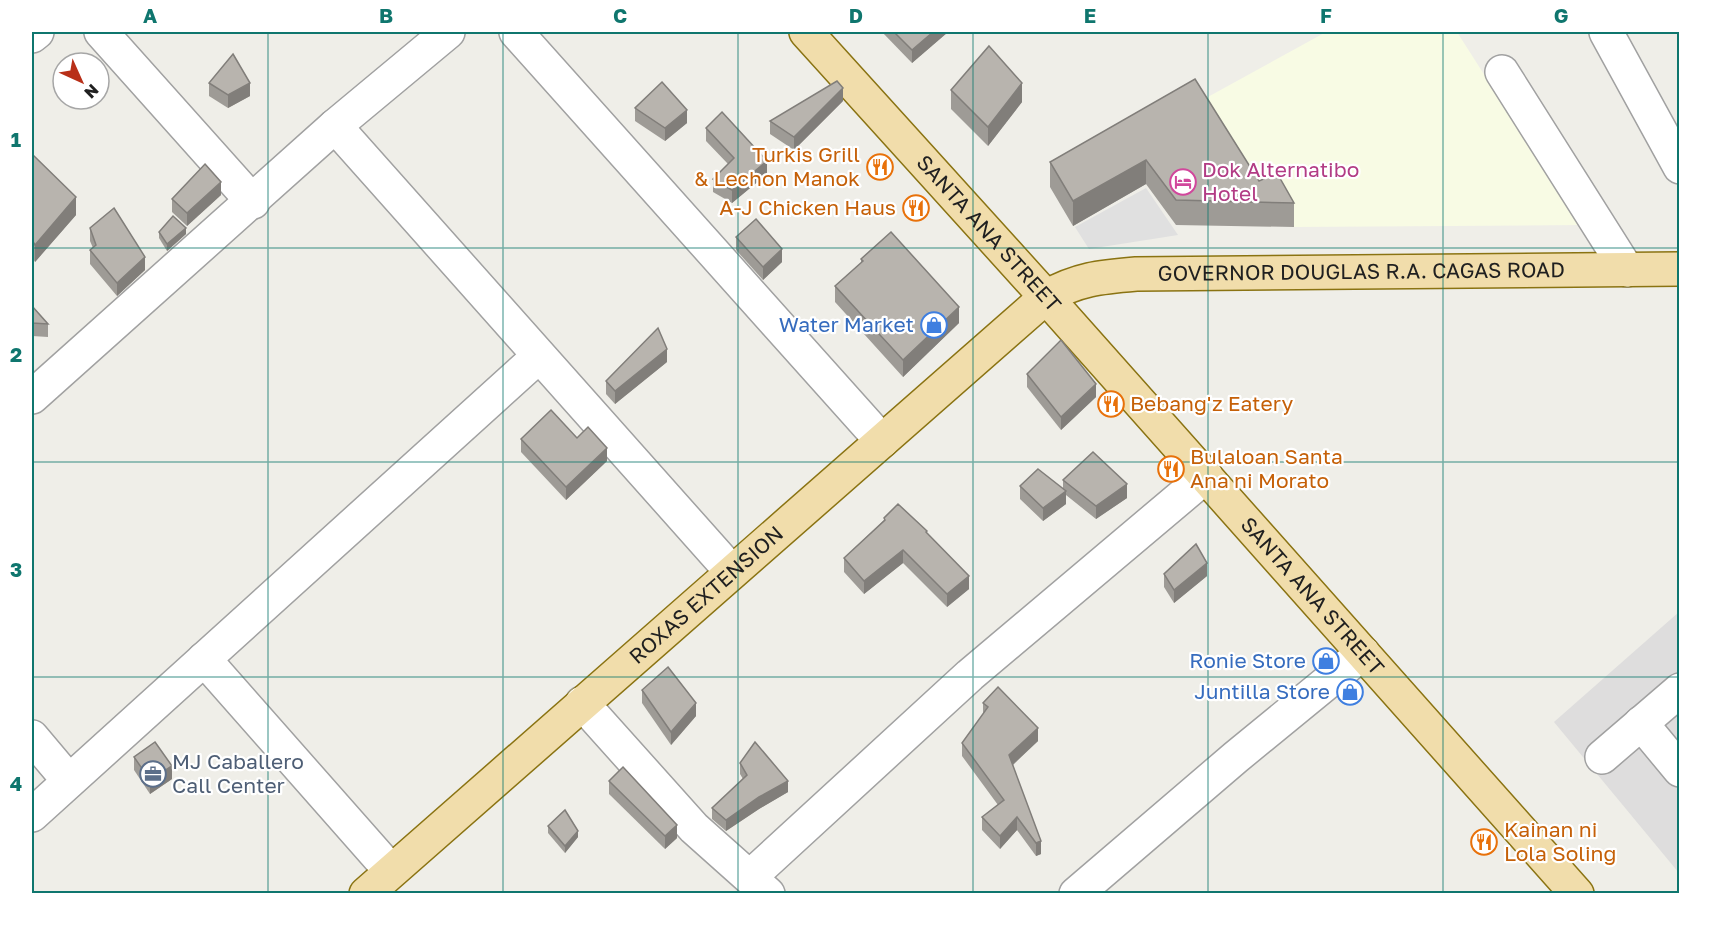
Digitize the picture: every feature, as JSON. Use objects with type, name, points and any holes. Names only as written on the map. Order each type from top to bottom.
[{"type":"main road","name":"SANTA ANA STREET","points":[[806,32],[1046,297],[1577,894]]},
{"type":"main road","name":"GOVERNOR DOUGLAS R.A. CAGAS ROAD","points":[[1046,297],[1063,287],[1083,280],[1136,274],[1680,268]]},
{"type":"main road","name":"ROXAS EXTENSION","points":[[366,894],[1046,297]]},
{"type":"street","points":[[32,36],[37,32]]},
{"type":"street","points":[[101,32],[253,202]]},
{"type":"street","points":[[32,397],[253,202],[335,126],[448,32]]},
{"type":"street","points":[[516,32],[882,441]]},
{"type":"street","points":[[1606,32],[1680,167]]},
{"type":"street","points":[[1502,72],[1627,270]]},
{"type":"street","points":[[335,126],[732,572]]},
{"type":"street","points":[[32,815],[539,356]]},
{"type":"street","points":[[582,704],[694,828],[759,885],[970,675],[1206,476]]},
{"type":"street","points":[[1076,894],[1236,757],[1364,653]]},
{"type":"street","points":[[204,659],[391,871]]},
{"type":"street","points":[[1602,758],[1680,690]]},
{"type":"street","points":[[1641,723],[1680,770]]},
{"type":"street","points":[[32,737],[69,781]]},
{"type":"shaded area","points":[[1326,32],[1457,32],[1580,225],[1294,227],[1277,198],[1259,206],[1195,104]]},
{"type":"shaded area","points":[[1146,188],[1178,235],[1089,249],[1075,227]]},
{"type":"shaded area","points":[[1679,612],[1679,873],[1554,722]]},
{"type":"building","points":[[894,32],[933,32],[912,50]]},
{"type":"building","points":[[989,46],[1022,83],[988,127],[951,90]]},
{"type":"building","points":[[233,54],[250,83],[228,95],[209,83]]},
{"type":"building","points":[[1195,79],[1259,181],[1277,173],[1294,203],[1176,200],[1146,160],[1073,201],[1050,162]]},
{"type":"building","points":[[837,81],[843,88],[794,137],[770,121]]},
{"type":"building","points":[[662,82],[687,110],[665,128],[635,108]]},
{"type":"building","points":[[722,112],[767,161],[732,190],[713,179],[734,158],[706,128]]},
{"type":"building","points":[[32,154],[76,197],[35,245],[32,240]]},
{"type":"building","points":[[205,164],[221,182],[187,213],[172,199]]},
{"type":"building","points":[[114,208],[145,257],[117,283],[90,250],[96,245],[90,228]]},
{"type":"building","points":[[173,216],[186,228],[167,244],[159,232]]},
{"type":"building","points":[[756,219],[782,249],[763,267],[736,237]]},
{"type":"building","points":[[891,232],[959,307],[903,360],[835,286]]},
{"type":"building","points":[[32,306],[48,324],[32,323]]},
{"type":"building","points":[[658,328],[667,349],[615,391],[606,381]]},
{"type":"building","points":[[1061,340],[1096,384],[1061,417],[1027,374]]},
{"type":"building","points":[[551,410],[577,438],[588,427],[607,448],[566,487],[521,439]]},
{"type":"building","points":[[1093,452],[1127,484],[1096,506],[1063,480]]},
{"type":"building","points":[[1038,469],[1066,491],[1043,508],[1020,486]]},
{"type":"building","points":[[898,504],[969,576],[947,594],[903,550],[864,581],[844,558],[885,520],[884,518]]},
{"type":"building","points":[[1196,544],[1207,563],[1174,590],[1164,574]]},
{"type":"building","points":[[668,667],[696,703],[671,732],[642,690]]},
{"type":"building","points":[[998,687],[1038,728],[1009,755],[1041,841],[1036,843],[1017,817],[1000,836],[982,817],[1004,800],[962,743],[988,707],[983,703]]},
{"type":"building","points":[[155,742],[172,766],[150,780],[134,757]]},
{"type":"building","points":[[755,742],[788,781],[759,797],[726,820],[712,808],[747,775],[740,763]]},
{"type":"building","points":[[623,767],[677,825],[665,836],[609,781]]},
{"type":"building","points":[[565,810],[578,831],[565,846],[548,826]]},
{"type":"place","name":"Turkis Grill & Lechon Manok","points":[[880,167]]},
{"type":"place","name":"Dok Alternatibo Hotel","points":[[1183,182]]},
{"type":"place","name":"A-J Chicken Haus","points":[[916,208]]},
{"type":"place","name":"Water Market","points":[[934,325]]},
{"type":"place","name":"Bebang'z Eatery","points":[[1111,404]]},
{"type":"place","name":"Bulaloan Santa Ana ni Morato","points":[[1171,469]]},
{"type":"place","name":"Ronie Store","points":[[1326,661]]},
{"type":"place","name":"Juntilla Store","points":[[1350,692]]},
{"type":"place","name":"MJ Caballero Call Center","points":[[153,774]]},
{"type":"place","name":"Kainan ni Lola Soling","points":[[1484,842]]}]
